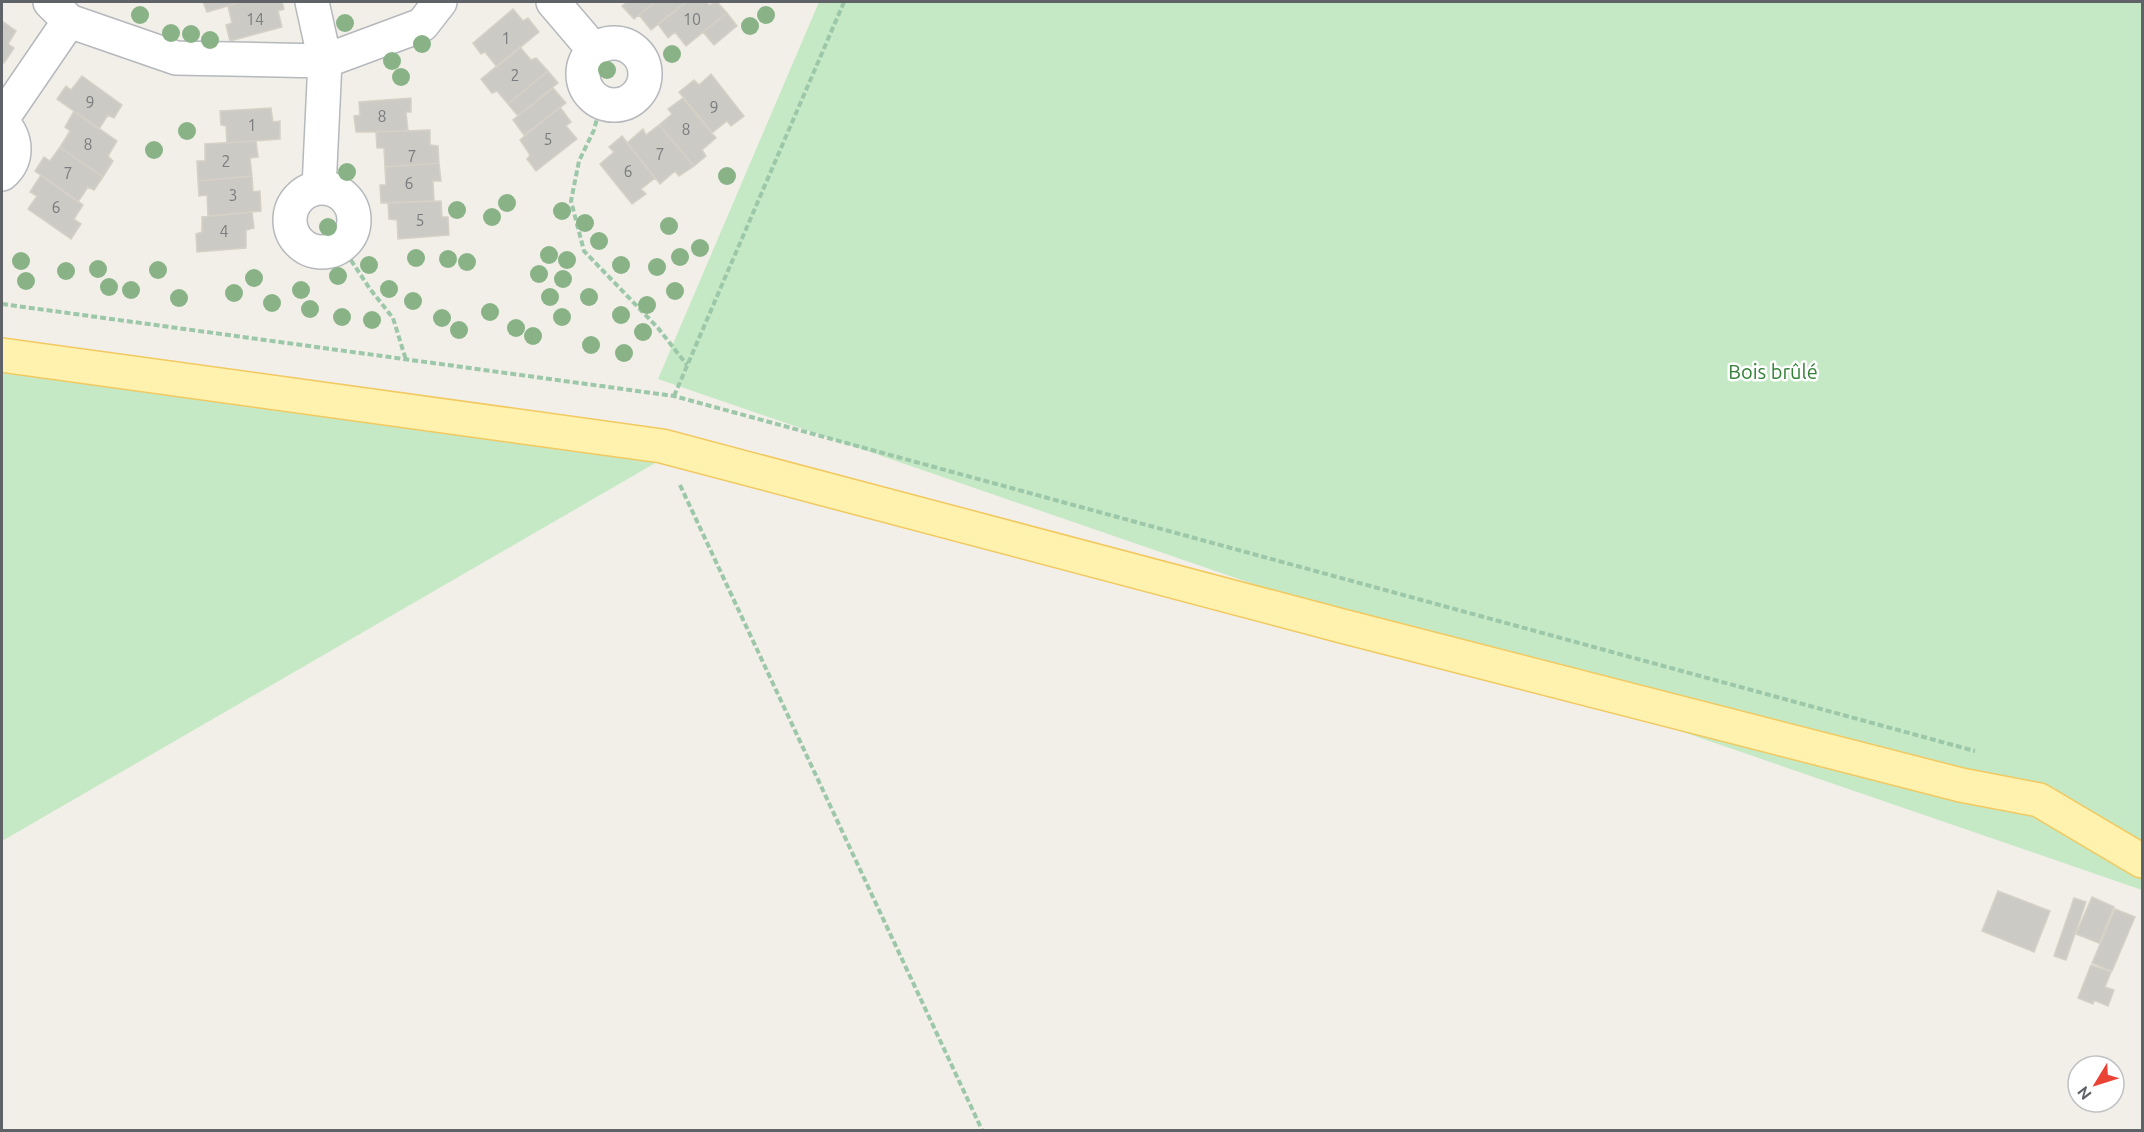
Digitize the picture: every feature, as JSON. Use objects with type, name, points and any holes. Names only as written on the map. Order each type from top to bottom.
[{"type":"main road","points":[[2,355],[662,446],[1353,629],[1961,785],[2039,800],[2142,861]]},
{"type":"street","points":[[312,2],[325,61],[319,188]]},
{"type":"street","points":[[2,174],[13,159],[14,149],[13,138],[2,121],[59,11],[176,58],[325,61],[422,25],[440,2]]},
{"type":"street","points":[[553,2],[594,50]]},
{"type":"street","points":[[612,42],[623,44],[639,55],[644,64],[646,74],[644,84],[632,100],[622,105],[612,106],[602,103],[592,98],[582,79],[586,57],[594,50],[612,42]]},
{"type":"street","points":[[319,188],[329,189],[346,199],[351,208],[352,228],[348,238],[341,245],[321,252],[302,244],[295,236],[290,226],[293,205],[308,191],[319,188]]},
{"type":"path","points":[[674,396],[844,2]]},
{"type":"path","points":[[602,103],[594,129],[579,161],[571,201],[584,251],[658,328],[687,366]]},
{"type":"path","points":[[341,245],[370,289],[393,318],[406,360]]},
{"type":"path","points":[[662,446],[982,1131]]},
{"type":"green space","name":"Bois brûlé","points":[[819,2],[2142,2],[2142,890],[658,379]]},
{"type":"green space","points":[[2,344],[657,462],[2,841]]},
{"type":"building","points":[[203,2],[241,2],[207,12]]},
{"type":"building","points":[[241,2],[282,2],[284,9],[278,11],[282,27],[230,41],[226,25],[232,23],[228,6]]},
{"type":"building","points":[[627,2],[655,2],[634,19],[622,6]]},
{"type":"building","points":[[655,2],[686,2],[651,30],[639,15]]},
{"type":"building","points":[[686,2],[707,2],[709,5],[717,2],[727,13],[686,46],[675,32],[668,38],[658,24]]},
{"type":"building","points":[[513,9],[523,21],[528,18],[539,32],[497,67],[485,52],[481,54],[473,43]]},
{"type":"building","points":[[727,13],[737,26],[714,45],[703,32]]},
{"type":"building","points":[[2,21],[16,31],[8,44],[14,48],[4,63],[2,61]]},
{"type":"building","points":[[520,47],[531,60],[536,58],[548,71],[508,104],[497,91],[492,93],[481,79]]},
{"type":"building","points":[[548,71],[558,83],[518,116],[508,104]]},
{"type":"building","points":[[711,74],[744,116],[731,126],[727,121],[712,133],[679,92],[694,80],[699,85]]},
{"type":"building","points":[[82,76],[122,105],[114,118],[108,115],[99,129],[57,99],[66,86],[71,90]]},
{"type":"building","points":[[553,88],[566,103],[524,135],[513,120]]},
{"type":"building","points":[[411,98],[411,112],[406,112],[408,131],[356,132],[354,116],[360,115],[359,102]]},
{"type":"building","points":[[683,98],[716,138],[702,150],[706,156],[694,166],[659,125],[672,114],[668,109]]},
{"type":"building","points":[[560,107],[571,122],[566,126],[577,139],[536,171],[527,159],[530,155],[520,140]]},
{"type":"building","points":[[271,108],[273,122],[280,121],[280,139],[227,143],[226,126],[221,125],[220,111]]},
{"type":"building","points":[[74,111],[117,141],[108,156],[113,161],[103,177],[60,147],[70,131],[65,127]]},
{"type":"building","points":[[659,125],[694,166],[679,176],[675,171],[660,184],[627,143],[643,129],[646,135]]},
{"type":"building","points":[[430,130],[430,145],[438,146],[439,163],[385,167],[384,148],[377,148],[376,132]]},
{"type":"building","points":[[622,136],[655,178],[641,189],[646,194],[632,204],[600,164],[614,152],[609,147]]},
{"type":"building","points":[[256,141],[258,157],[250,158],[252,176],[198,181],[197,161],[205,161],[205,144]]},
{"type":"building","points":[[60,147],[103,177],[94,190],[88,187],[78,202],[35,171],[44,157],[50,161]]},
{"type":"building","points":[[439,163],[441,181],[433,181],[434,201],[381,203],[380,185],[386,185],[385,167]]},
{"type":"building","points":[[41,175],[83,205],[74,219],[81,224],[71,239],[28,209],[37,196],[30,192]]},
{"type":"building","points":[[252,176],[253,192],[260,191],[261,211],[208,216],[207,195],[199,196],[198,181]]},
{"type":"building","points":[[441,201],[442,217],[448,217],[449,235],[398,239],[397,220],[389,219],[388,203]]},
{"type":"building","points":[[252,212],[254,228],[246,230],[246,248],[197,252],[196,234],[202,232],[202,217]]},
{"type":"building","points":[[1998,891],[2050,911],[2034,952],[1982,931]]},
{"type":"building","points":[[2092,897],[2114,907],[2099,943],[2076,934]]},
{"type":"building","points":[[2074,898],[2086,902],[2066,960],[2054,956]]},
{"type":"building","points":[[2115,909],[2135,917],[2112,971],[2092,963]]},
{"type":"building","points":[[2091,965],[2111,972],[2105,987],[2114,990],[2108,1006],[2094,1000],[2093,1004],[2078,998]]}]
